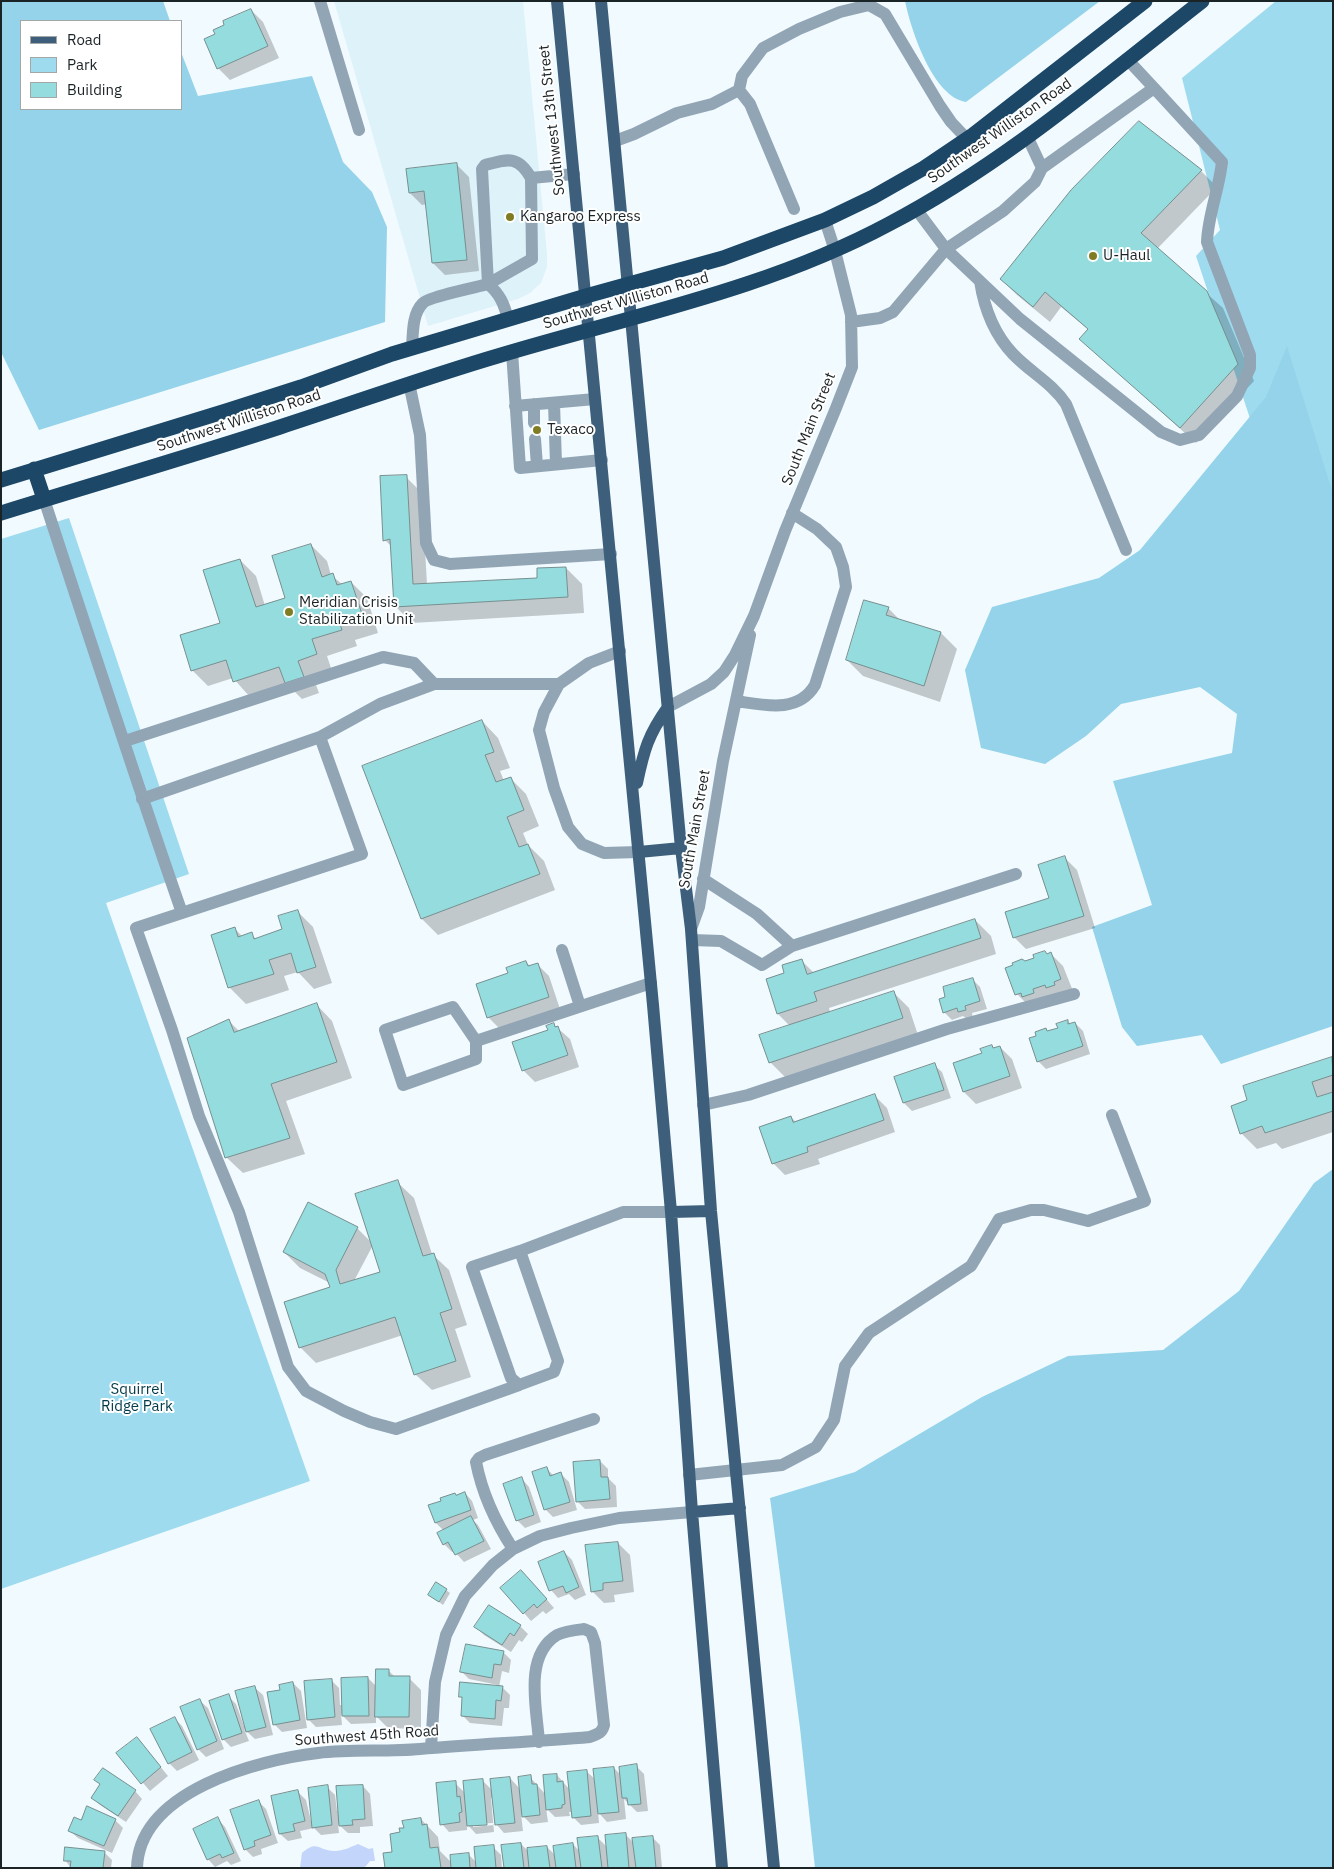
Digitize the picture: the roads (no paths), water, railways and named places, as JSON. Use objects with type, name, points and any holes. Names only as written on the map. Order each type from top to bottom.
[{"type":"highway","name":"Southwest Williston Road","points":[[1,480],[226,411],[412,348],[586,296],[723,258],[825,220],[924,168],[967,139],[1145,1]]},
{"type":"highway","name":"Southwest Williston Road","points":[[1,513],[242,439],[409,383],[732,288],[835,251],[950,190],[1027,136],[1202,1]]},
{"type":"highway","points":[[34,470],[44,499]]},
{"type":"main road","name":"Southwest 13th Street","points":[[557,1],[651,983],[671,1212],[689,1475],[722,1868]]},
{"type":"main road","points":[[601,1],[681,848],[691,935],[711,1211],[774,1868]]},
{"type":"main road","points":[[634,796],[643,752],[653,729],[668,708]]},
{"type":"main road","points":[[639,852],[681,848]]},
{"type":"main road","points":[[671,1212],[711,1211]]},
{"type":"main road","points":[[692,1512],[740,1508]]},
{"type":"street","points":[[320,1],[359,130]]},
{"type":"street","points":[[739,90],[742,76],[763,48],[799,29],[840,12],[869,5],[885,14],[940,106],[967,139]]},
{"type":"street","points":[[916,209],[946,249],[1020,319],[1161,432],[1180,440],[1199,435],[1237,396],[1250,368],[1250,355],[1207,242],[1207,226],[1222,162],[1127,60]]},
{"type":"street","points":[[851,322],[880,318],[893,312],[946,249],[1003,211],[1035,182],[1042,168],[1154,88]]},
{"type":"street","points":[[615,141],[677,113],[712,104],[739,90]]},
{"type":"street","points":[[739,90],[750,104],[794,209]]},
{"type":"street","points":[[1027,136],[1042,168]]},
{"type":"street","points":[[412,348],[413,329],[417,311],[424,300],[488,284],[532,259],[531,178],[524,165],[514,160],[485,165],[482,169],[488,284]]},
{"type":"street","points":[[531,178],[574,174]]},
{"type":"street","name":"South Main Street","points":[[668,708],[712,684],[724,672],[735,655],[754,616],[792,513],[852,367],[851,322],[835,251],[825,220]]},
{"type":"street","points":[[980,281],[983,301],[999,337],[1013,354],[1060,394],[1066,404],[1126,550]]},
{"type":"street","points":[[488,284],[496,290],[503,302],[508,319]]},
{"type":"street","points":[[512,352],[520,468],[602,460]]},
{"type":"street","points":[[409,383],[420,435],[426,543],[434,560],[450,564],[611,554]]},
{"type":"street","points":[[515,406],[595,399]]},
{"type":"street","points":[[554,403],[556,464]]},
{"type":"street","points":[[534,404],[534,423]]},
{"type":"street","points":[[535,439],[537,466]]},
{"type":"street","points":[[44,499],[125,740],[142,799],[182,912]]},
{"type":"street","points":[[736,701],[776,707],[797,702],[811,692],[815,685],[846,586],[843,567],[836,547],[817,528],[792,513]]},
{"type":"street","name":"South Main Street","points":[[691,935],[699,907],[723,761],[754,616]]},
{"type":"street","points":[[620,651],[589,663],[559,684],[544,712],[538,730],[554,788],[568,827],[582,844],[604,853],[639,852]]},
{"type":"street","points":[[125,740],[383,657],[414,663],[434,684]]},
{"type":"street","points":[[142,799],[320,736],[380,704],[434,684],[559,684]]},
{"type":"street","points":[[320,736],[362,854],[136,928],[172,1030],[199,1116],[239,1212],[288,1367],[306,1391],[370,1422],[396,1429],[554,1372],[558,1361],[520,1251]]},
{"type":"street","points":[[691,935],[721,941],[762,965],[792,946],[1016,874]]},
{"type":"street","points":[[703,879],[757,914],[792,946]]},
{"type":"street","points":[[562,950],[580,1006]]},
{"type":"street","points":[[476,1041],[651,983]]},
{"type":"street","points":[[703,1105],[748,1096],[947,1029],[1074,994]]},
{"type":"street","points":[[453,1007],[476,1041],[476,1059],[403,1085],[385,1030],[453,1007]]},
{"type":"street","points":[[689,1475],[782,1465],[816,1447],[834,1420],[845,1366],[869,1333],[971,1266],[999,1219],[1031,1210],[1044,1210],[1088,1220],[1146,1201],[1112,1115]]},
{"type":"street","points":[[519,1385],[511,1378],[472,1267],[623,1212],[671,1212]]},
{"type":"street","points":[[512,1549],[490,1508],[476,1462],[485,1455],[594,1419]]},
{"type":"street","points":[[431,1748],[435,1682],[446,1635],[465,1596],[492,1565],[512,1549],[540,1536],[619,1518],[692,1512]]},
{"type":"street","name":"Southwest 45th Road","points":[[137,1868],[144,1839],[154,1822],[168,1808],[184,1796],[208,1784],[240,1771],[276,1760],[318,1753],[540,1742],[590,1737],[602,1732],[604,1725],[595,1643],[591,1632],[584,1629],[558,1635],[542,1650],[537,1663],[535,1680],[540,1742]]},
{"type":"place","name":"Kangaroo Express","points":[[510,217]]},
{"type":"place","name":"U-Haul","points":[[1093,256]]},
{"type":"place","name":"Texaco","points":[[537,430]]},
{"type":"place","name":"Meridian Crisis Stabilization Unit","points":[[289,612]]},
{"type":"park label","name":"Squirrel Ridge Park","points":[[137,1398]]}]
